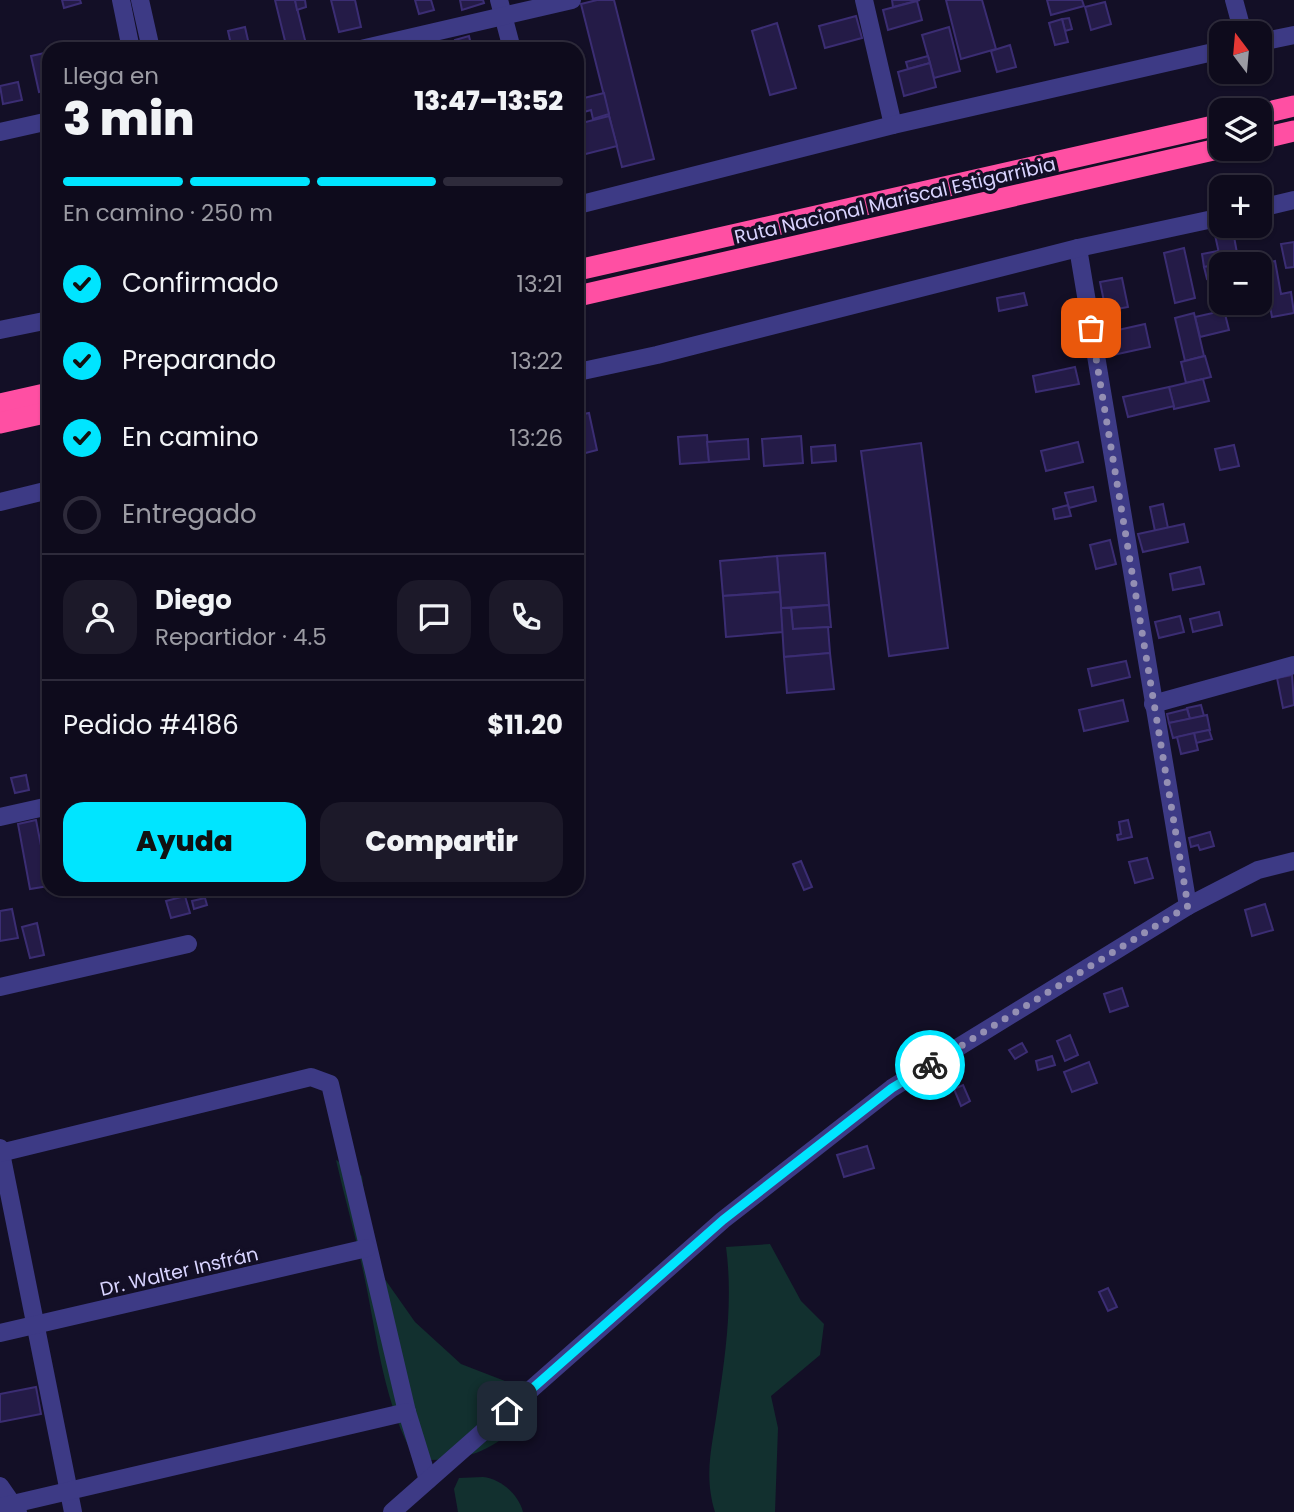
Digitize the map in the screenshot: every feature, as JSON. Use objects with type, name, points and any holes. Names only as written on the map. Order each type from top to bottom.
[{"type":"highway","points":[[1272,111],[1294,106]]},
{"type":"highway","name":"Ruta Nacional Mariscal Estigarribia","points":[[584,269],[1209,127]]},
{"type":"highway","points":[[1272,136],[1294,131]]},
{"type":"highway","name":"Ruta Nacional Mariscal Estigarribia","points":[[584,295],[1209,151]]},
{"type":"highway","points":[[0,404],[42,395]]},
{"type":"highway","points":[[0,423],[42,414]]},
{"type":"street","points":[[121,0],[130,42]]},
{"type":"street","points":[[141,0],[150,42]]},
{"type":"street","points":[[385,42],[501,8],[572,0]]},
{"type":"street","points":[[864,0],[893,125]]},
{"type":"street","points":[[1234,0],[1240,21]]},
{"type":"street","points":[[501,8],[510,42]]},
{"type":"street","points":[[1272,40],[1294,35]]},
{"type":"street","points":[[584,203],[893,125],[1209,53]]},
{"type":"street","points":[[0,132],[42,123]]},
{"type":"street","points":[[1272,205],[1294,200]]},
{"type":"street","points":[[584,371],[657,355],[1078,248],[1209,220]]},
{"type":"street","points":[[1078,248],[1188,906]]},
{"type":"street","points":[[0,330],[42,321]]},
{"type":"street","points":[[0,502],[42,492]]},
{"type":"street","points":[[1153,704],[1294,665]]},
{"type":"street","points":[[0,817],[42,808]]},
{"type":"street","points":[[392,1512],[723,1220],[892,1088],[1188,906],[1258,870],[1294,861]]},
{"type":"street","points":[[0,987],[188,944]]},
{"type":"street","points":[[73,1512],[0,1151],[311,1077],[330,1084],[407,1412],[428,1480]]},
{"type":"street","name":"Dr. Walter Insfrán","points":[[0,1333],[367,1248]]},
{"type":"street","points":[[0,1486],[10,1508],[69,1491],[407,1412]]},
{"type":"green space","points":[[336,1160],[362,1176],[369,1238],[377,1268],[415,1322],[461,1364],[520,1387],[529,1418],[490,1446],[451,1459],[416,1460],[405,1439],[389,1395],[362,1265]]},
{"type":"green space","points":[[770,1244],[801,1301],[824,1324],[820,1355],[771,1396],[778,1428],[775,1512],[715,1512],[709,1471],[728,1326],[726,1247]]},
{"type":"green space","points":[[483,1477],[508,1488],[523,1512],[458,1512],[454,1489],[459,1478]]},
{"type":"building","points":[[62,0],[80,0],[81,3],[64,8]]},
{"type":"building","points":[[275,0],[295,0],[306,42],[285,42]]},
{"type":"building","points":[[295,0],[305,0],[306,7],[297,10]]},
{"type":"building","points":[[331,0],[355,0],[361,27],[339,32]]},
{"type":"building","points":[[415,0],[431,0],[434,10],[419,14]]},
{"type":"building","points":[[460,0],[483,0],[484,3],[462,10]]},
{"type":"building","points":[[614,0],[654,159],[622,167],[581,4]]},
{"type":"building","points":[[892,0],[920,0],[893,7]]},
{"type":"building","points":[[946,0],[982,0],[996,49],[961,59]]},
{"type":"building","points":[[1047,0],[1082,0],[1084,6],[1051,15]]},
{"type":"building","points":[[917,1],[922,20],[888,30],[883,10]]},
{"type":"building","points":[[1105,2],[1111,24],[1091,30],[1085,7]]},
{"type":"building","points":[[856,16],[862,38],[825,48],[819,26]]},
{"type":"building","points":[[1069,18],[1072,29],[1065,31],[1062,19]]},
{"type":"building","points":[[1062,19],[1068,42],[1055,45],[1049,23]]},
{"type":"building","points":[[777,23],[796,88],[770,95],[752,31]]},
{"type":"building","points":[[245,27],[248,42],[230,42],[228,31]]},
{"type":"building","points":[[949,27],[960,71],[934,78],[922,35]]},
{"type":"building","points":[[469,36],[470,42],[455,42]]},
{"type":"building","points":[[1010,45],[1016,67],[997,72],[991,51]]},
{"type":"building","points":[[42,54],[42,91],[39,92],[31,56]]},
{"type":"building","points":[[928,56],[930,63],[908,69],[906,62]]},
{"type":"building","points":[[930,63],[936,87],[904,96],[898,72]]},
{"type":"building","points":[[18,82],[22,100],[3,104],[0,86]]},
{"type":"building","points":[[604,93],[609,114],[593,119],[591,110],[584,112],[584,98]]},
{"type":"building","points":[[609,116],[617,146],[584,154],[584,122]]},
{"type":"building","points":[[1216,238],[1234,238],[1237,252],[1219,252]]},
{"type":"building","points":[[1294,242],[1294,267],[1286,268],[1281,244]]},
{"type":"building","points":[[1184,248],[1195,298],[1175,303],[1164,253]]},
{"type":"building","points":[[1209,253],[1209,266],[1204,267],[1202,254]]},
{"type":"building","points":[[1275,261],[1281,294],[1291,292],[1294,313],[1272,317],[1272,262]]},
{"type":"building","points":[[1209,266],[1209,279],[1207,279],[1204,267]]},
{"type":"building","points":[[1122,278],[1128,307],[1106,311],[1100,282]]},
{"type":"building","points":[[1024,293],[1027,305],[999,311],[997,298]]},
{"type":"building","points":[[1194,313],[1204,356],[1185,361],[1175,318]]},
{"type":"building","points":[[1209,314],[1225,315],[1229,330],[1200,337],[1195,317]]},
{"type":"building","points":[[1145,324],[1150,347],[1113,355],[1109,332]]},
{"type":"building","points":[[1205,356],[1211,377],[1186,383],[1181,362]]},
{"type":"building","points":[[1075,367],[1079,384],[1036,392],[1033,376]]},
{"type":"building","points":[[1203,379],[1209,401],[1174,409],[1169,387]]},
{"type":"building","points":[[1169,387],[1174,406],[1128,417],[1123,397]]},
{"type":"building","points":[[589,413],[597,450],[584,453],[584,414]]},
{"type":"building","points":[[707,435],[709,462],[680,464],[678,437]]},
{"type":"building","points":[[801,436],[803,463],[764,466],[762,439]]},
{"type":"building","points":[[748,439],[749,459],[709,462],[707,442]]},
{"type":"building","points":[[1078,442],[1083,462],[1046,471],[1041,451]]},
{"type":"building","points":[[921,443],[948,648],[889,656],[861,451]]},
{"type":"building","points":[[835,445],[836,461],[812,463],[811,447]]},
{"type":"building","points":[[1234,445],[1239,466],[1220,470],[1215,449]]},
{"type":"building","points":[[1093,487],[1096,501],[1069,508],[1065,493]]},
{"type":"building","points":[[1163,504],[1168,528],[1155,531],[1150,507]]},
{"type":"building","points":[[1068,505],[1071,516],[1055,519],[1053,509]]},
{"type":"building","points":[[1184,524],[1188,542],[1143,552],[1138,534]]},
{"type":"building","points":[[1110,540],[1116,564],[1096,569],[1090,545]]},
{"type":"building","points":[[825,553],[829,605],[781,608],[777,556]]},
{"type":"building","points":[[777,556],[780,592],[723,596],[720,561]]},
{"type":"building","points":[[1200,567],[1204,584],[1173,590],[1170,574]]},
{"type":"building","points":[[780,592],[783,632],[726,637],[723,596]]},
{"type":"building","points":[[829,605],[831,627],[793,629],[791,608]]},
{"type":"building","points":[[781,608],[791,608],[793,629],[828,627],[830,653],[784,657]]},
{"type":"building","points":[[1219,612],[1222,625],[1193,632],[1190,619]]},
{"type":"building","points":[[1180,616],[1184,632],[1159,638],[1155,622]]},
{"type":"building","points":[[830,653],[834,689],[787,693],[784,657]]},
{"type":"building","points":[[1126,661],[1130,677],[1092,686],[1088,669]]},
{"type":"building","points":[[1292,675],[1294,705],[1283,708],[1277,678]]},
{"type":"building","points":[[1123,700],[1128,721],[1084,731],[1079,710]]},
{"type":"building","points":[[1201,705],[1204,716],[1190,719],[1187,708]]},
{"type":"building","points":[[1187,709],[1190,719],[1169,723],[1167,714]]},
{"type":"building","points":[[1207,715],[1210,730],[1173,738],[1169,723]]},
{"type":"building","points":[[1209,730],[1212,739],[1196,743],[1194,733]]},
{"type":"building","points":[[1194,733],[1198,750],[1181,754],[1177,737]]},
{"type":"building","points":[[26,775],[29,790],[15,793],[11,778]]},
{"type":"building","points":[[36,820],[42,851],[42,887],[30,889],[18,824]]},
{"type":"building","points":[[1128,820],[1132,837],[1118,840],[1117,835],[1121,834],[1119,822]]},
{"type":"building","points":[[1210,832],[1214,846],[1200,850],[1198,845],[1191,847],[1189,838]]},
{"type":"building","points":[[1147,858],[1153,878],[1135,883],[1129,862]]},
{"type":"building","points":[[801,861],[812,887],[804,890],[793,864]]},
{"type":"building","points":[[185,896],[190,913],[171,918],[166,901]]},
{"type":"building","points":[[205,898],[207,905],[194,909],[192,901]]},
{"type":"building","points":[[1265,904],[1273,930],[1252,936],[1245,910]]},
{"type":"building","points":[[12,909],[18,938],[0,941],[0,911]]},
{"type":"building","points":[[37,923],[44,955],[30,958],[22,927]]},
{"type":"building","points":[[1122,988],[1128,1006],[1110,1012],[1104,994]]},
{"type":"building","points":[[1070,1035],[1078,1055],[1065,1061],[1057,1041]]},
{"type":"building","points":[[1022,1043],[1027,1052],[1015,1059],[1009,1050]]},
{"type":"building","points":[[1052,1056],[1055,1065],[1038,1070],[1036,1061]]},
{"type":"building","points":[[1089,1062],[1097,1083],[1072,1092],[1064,1072]]},
{"type":"building","points":[[963,1085],[970,1101],[961,1106],[954,1089]]},
{"type":"building","points":[[867,1146],[874,1168],[844,1177],[837,1155]]},
{"type":"building","points":[[1108,1288],[1117,1307],[1108,1311],[1099,1292]]},
{"type":"building","points":[[36,1387],[41,1414],[0,1422],[0,1394]]},
{"type":"way so far","points":[[930,1065],[1188,906],[1091,328]]},
{"type":"route","points":[[507,1411],[723,1220],[892,1088],[930,1065]]}]
